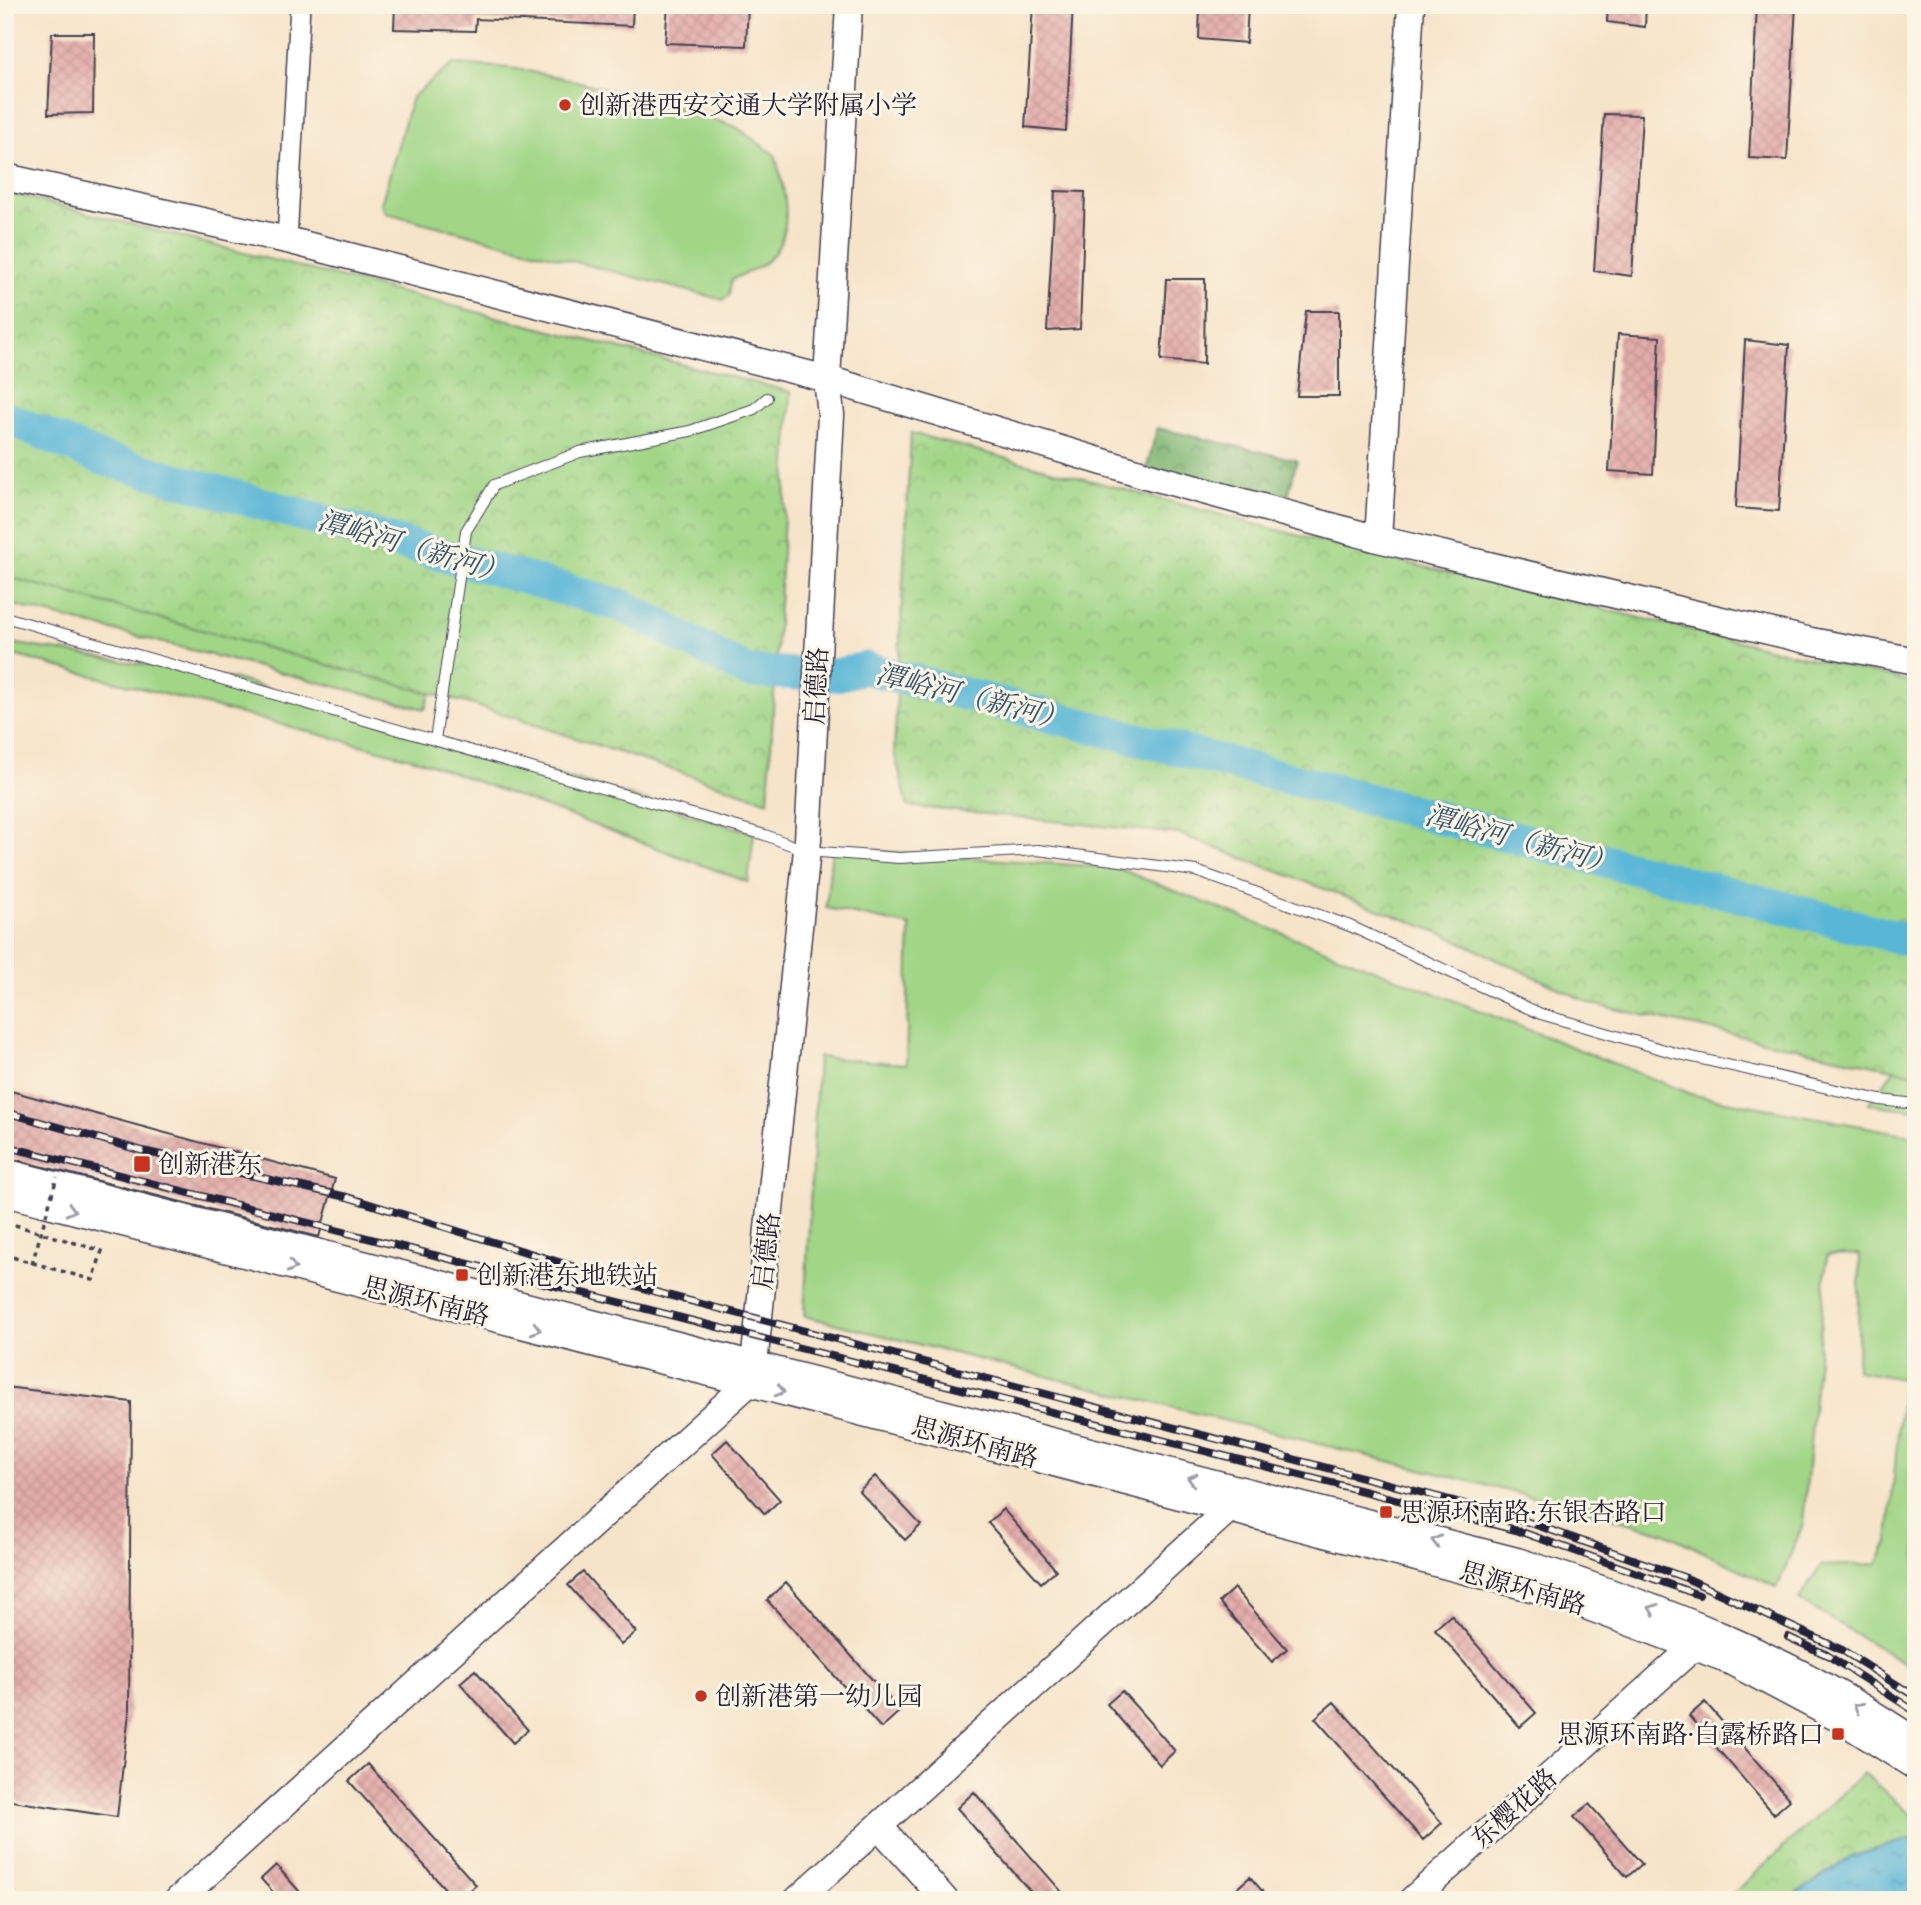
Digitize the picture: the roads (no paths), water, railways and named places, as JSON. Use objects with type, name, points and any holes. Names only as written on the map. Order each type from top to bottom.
[{"type":"street","points":[[287,240],[300,5]]},
{"type":"street","name":"启德路","points":[[752,1374],[807,846],[831,415],[827,379],[849,5]]},
{"type":"street","points":[[1378,539],[1411,5]]},
{"type":"street","points":[[5,177],[287,240],[827,379],[1153,477],[1378,539],[1811,641],[1916,661]]},
{"type":"street","name":"思源环南路","points":[[5,1172],[752,1374],[1232,1500],[1517,1562],[1586,1583],[1700,1636],[1789,1668],[1916,1742]]},
{"type":"street","name":"思源环南路","points":[[5,1193],[752,1374]]},
{"type":"street","points":[[178,1900],[752,1374]]},
{"type":"street","points":[[797,1900],[1232,1500]]},
{"type":"street","name":"思源环南路","points":[[1700,1636],[1916,1767]]},
{"type":"street","name":"东樱花路","points":[[1412,1900],[1700,1636]]},
{"type":"street","points":[[879,1826],[945,1900]]},
{"type":"lane","points":[[435,740],[466,531],[494,485],[580,452],[690,431],[754,408],[766,398]]},
{"type":"lane","points":[[5,617],[807,846],[899,858],[1038,850],[1196,872],[1350,926],[1541,1014],[1675,1053],[1880,1100],[1916,1104]]},
{"type":"water","points":[[1913,1838],[1916,1900],[1787,1900],[1853,1856]]},
{"type":"waterway","name":"潭峪河（新河）","points":[[5,417],[100,458],[623,606],[748,672],[836,675],[865,668],[1916,942]]},
{"type":"railway","points":[[5,1112],[143,1151],[347,1197],[656,1292],[1511,1516],[1686,1578],[1842,1650],[1916,1697]]},
{"type":"railway","points":[[5,1146],[1516,1530],[1699,1595]]},
{"type":"railway","points":[[1788,1637],[1827,1655],[1916,1712]]},
{"type":"place","name":"创新港西安交通大学附属小学","points":[[565,105]]},
{"type":"place","name":"创新港东","points":[[142,1164]]},
{"type":"place","name":"创新港东地铁站","points":[[462,1275]]},
{"type":"place","name":"思源环南路·东银杏路口","points":[[1386,1512]]},
{"type":"place","name":"创新港第一幼儿园","points":[[701,1696]]},
{"type":"place","name":"思源环南路·白露桥路口","points":[[1838,1734]]}]
